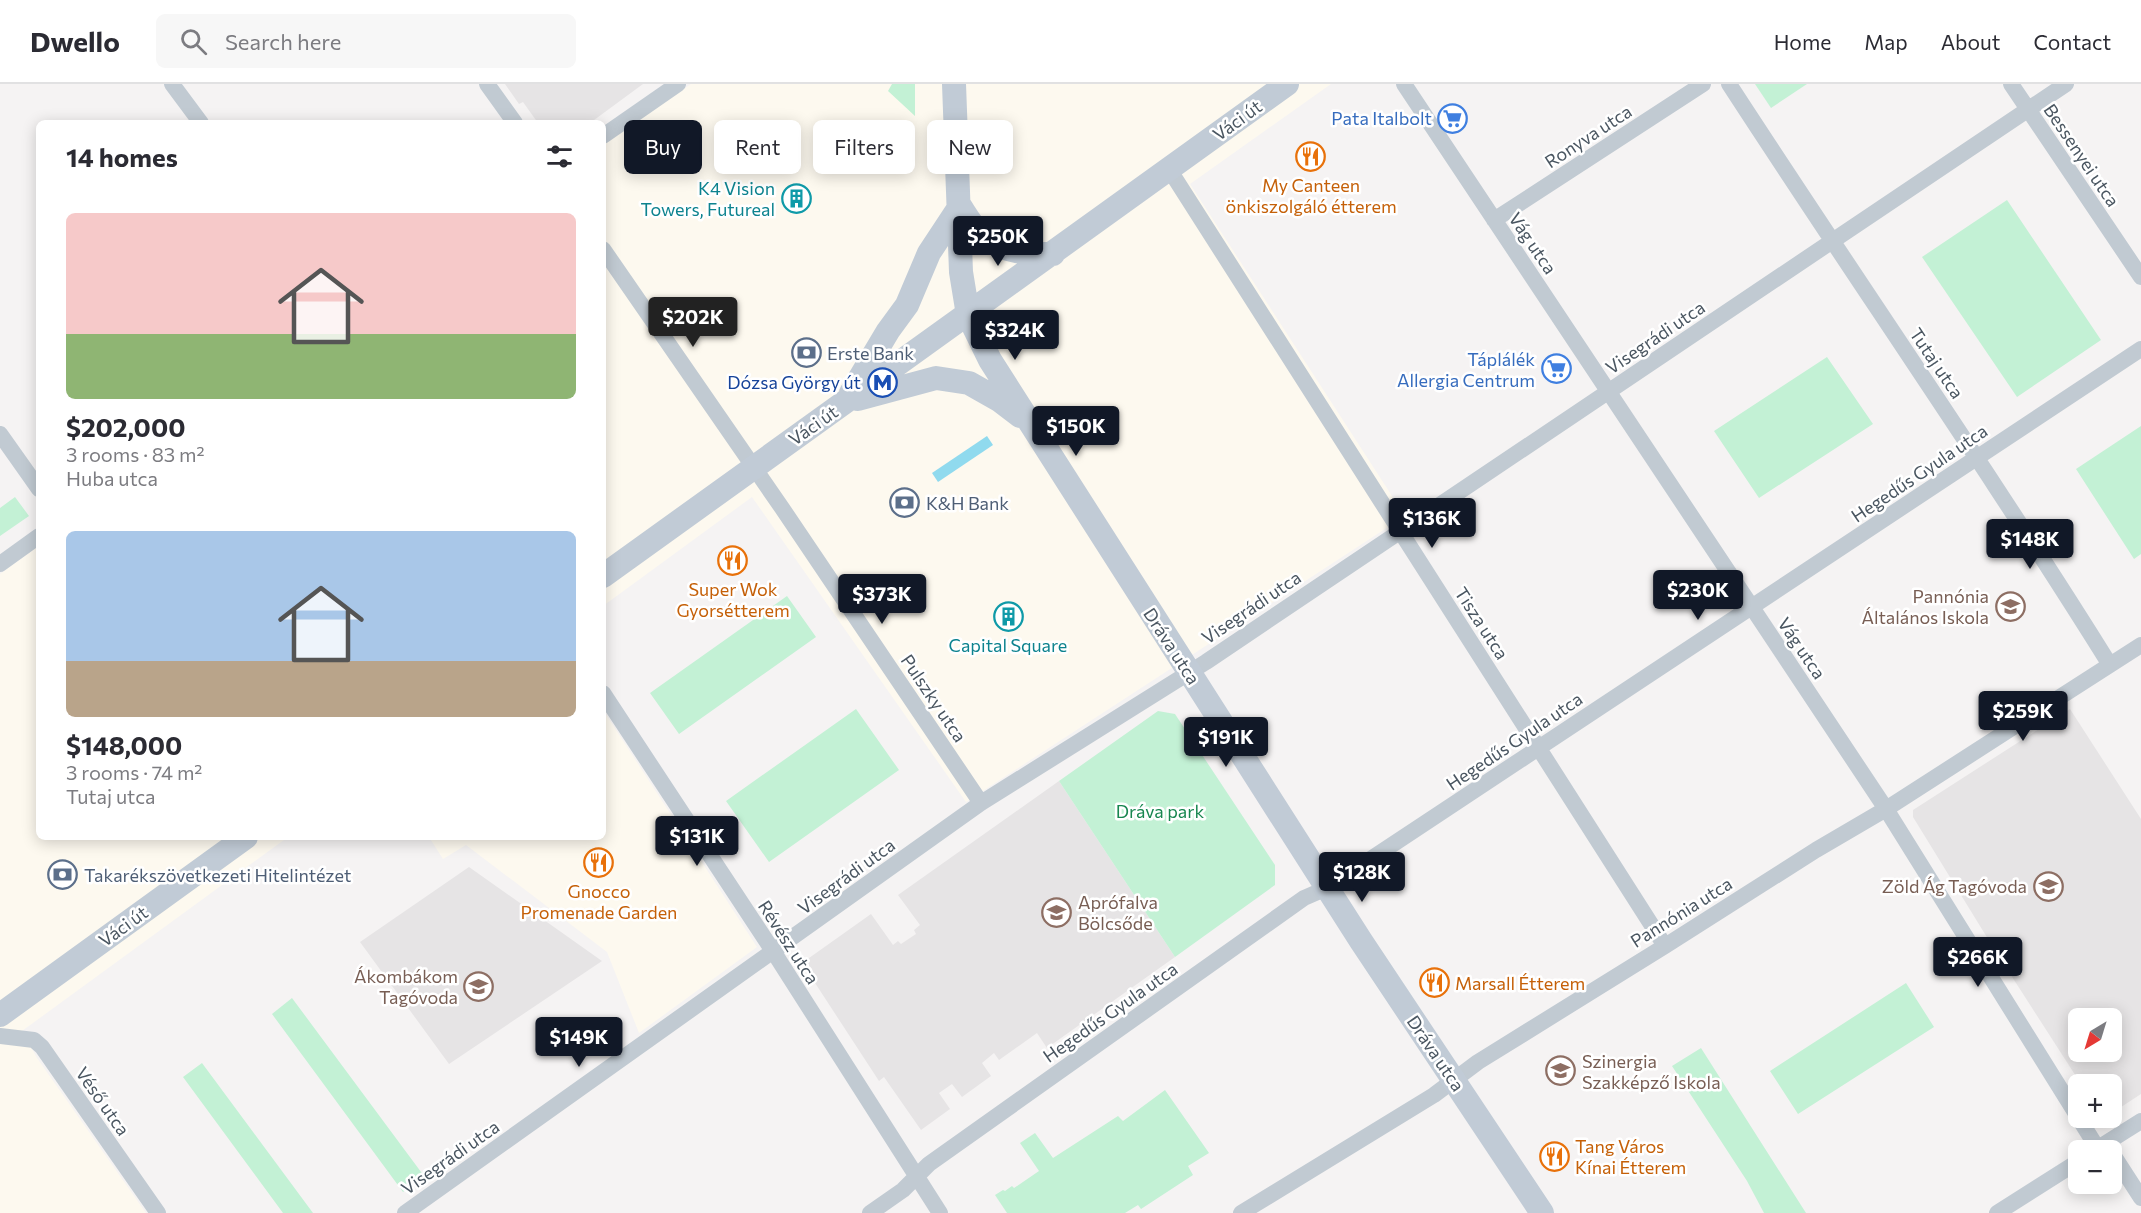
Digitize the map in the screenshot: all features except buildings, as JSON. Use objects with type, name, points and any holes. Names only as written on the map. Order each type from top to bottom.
[{"type":"main road","points":[[954,84],[961,272],[968,315]]},
{"type":"main road","name":"Váci út","points":[[606,574],[1287,84]]},
{"type":"main road","points":[[960,206],[981,234],[997,244],[1020,253],[1053,254]]},
{"type":"main road","points":[[846,401],[888,331],[907,305],[929,253],[960,206]]},
{"type":"main road","name":"Dráva utca","points":[[968,315],[990,360],[1031,425],[1327,888],[1542,1213]]},
{"type":"main road","points":[[846,401],[936,378],[969,383],[999,400],[1031,425]]},
{"type":"main road","name":"Váci út","points":[[0,1015],[242,840]]},
{"type":"street","points":[[172,84],[199,120]]},
{"type":"street","points":[[487,84],[513,120]]},
{"type":"street","points":[[606,134],[678,84]]},
{"type":"street","name":"Vág utca","points":[[1404,84],[1886,809],[2098,1140]]},
{"type":"street","name":"Ronyva utca","points":[[1494,220],[1702,84]]},
{"type":"street","name":"Tutaj utca","points":[[1729,84],[1977,457],[2110,665]]},
{"type":"street","name":"Bessenyei utca","points":[[2011,84],[2141,277]]},
{"type":"street","name":"Visegrádi utca","points":[[405,1213],[981,803],[1189,672],[2066,84]]},
{"type":"street","name":"Tisza utca","points":[[1170,169],[1665,946]]},
{"type":"street","name":"Pulszky utca","points":[[606,253],[754,466],[981,803]]},
{"type":"street","name":"Hegedűs Gyula utca","points":[[870,1213],[903,1190],[929,1164],[1304,898],[1327,888],[2141,349]]},
{"type":"street","points":[[0,434],[36,485]]},
{"type":"street","points":[[0,564],[36,538]]},
{"type":"street","name":"Pannónia utca","points":[[1241,1213],[1455,1081],[1478,1062],[1816,850],[1886,809],[2141,645]]},
{"type":"street","name":"Révész utca","points":[[606,698],[773,951],[940,1213]]},
{"type":"street","name":"Véső utca","points":[[0,1036],[34,1040],[42,1047],[158,1213]]},
{"type":"street","points":[[2116,1140],[2141,1121]]},
{"type":"street","points":[[1997,1213],[2068,1168]]},
{"type":"street","name":"Vág utca","points":[[2122,1172],[2141,1197]]},
{"type":"shaded area","points":[[505,84],[643,84],[594,120],[536,120],[523,102],[519,104]]},
{"type":"shaded area","points":[[691,84],[1331,84],[1190,184],[1405,516],[966,802],[752,497],[606,604],[606,143],[624,130],[624,174],[702,174],[702,120],[639,120]]},
{"type":"shaded area","points":[[36,548],[36,840],[284,840],[22,1031],[37,1058],[146,1213],[0,1213],[0,574]]},
{"type":"shaded area","name":"Zöld Ág Tagóvoda","points":[[2070,709],[2141,819],[2141,1094],[2122,1106],[2122,1074],[2075,1074],[1913,817],[1913,810]]},
{"type":"shaded area","points":[[606,715],[757,947],[639,1033],[607,952],[466,845],[443,859],[431,840],[606,840]]},
{"type":"shaded area","points":[[1059,781],[1175,957],[1047,1048],[1037,1033],[999,1060],[994,1053],[982,1063],[991,1076],[962,1097],[952,1084],[939,1093],[950,1109],[921,1130],[884,1077],[879,1081],[802,963],[871,914],[893,945],[898,941],[901,944],[916,934],[914,930],[920,925],[898,895]]},
{"type":"shaded area","name":"Ákombákom Tagóvoda","points":[[469,867],[602,961],[449,1064],[360,942]]},
{"type":"green space","points":[[892,84],[915,84],[915,116],[888,91]]},
{"type":"green space","points":[[1755,84],[1807,84],[1771,108]]},
{"type":"green space","points":[[2007,200],[2101,340],[2017,397],[1922,257]]},
{"type":"green space","points":[[1827,357],[1873,424],[1759,498],[1714,431]]},
{"type":"green space","points":[[2141,426],[2141,554],[2134,559],[2076,469]]},
{"type":"green space","points":[[15,497],[29,516],[0,536],[0,508]]},
{"type":"green space","points":[[787,596],[816,637],[679,734],[650,693]]},
{"type":"green space","points":[[856,709],[899,770],[769,862],[726,801]]},
{"type":"green space","name":"Dráva park","points":[[1158,711],[1175,714],[1275,865],[1275,885],[1175,957],[1059,781]]},
{"type":"green space","points":[[1906,983],[1934,1027],[1798,1114],[1770,1071]]},
{"type":"green space","points":[[292,998],[424,1176],[403,1192],[272,1014]]},
{"type":"green space","points":[[1701,1048],[1806,1213],[1764,1213],[1747,1181],[1672,1066]]},
{"type":"green space","points":[[202,1063],[313,1213],[283,1213],[183,1077]]},
{"type":"green space","points":[[1165,1090],[1209,1153],[1188,1166],[1193,1175],[1141,1209],[1138,1205],[1125,1213],[1007,1213],[995,1195],[1012,1186],[1014,1188],[1039,1171],[1020,1143],[1035,1133],[1053,1158],[1118,1116],[1123,1121]]},
{"type":"water","points":[[987,436],[993,445],[938,482],[932,473]]},
{"type":"place","name":"Pata Italbolt","points":[[1453,118]]},
{"type":"place","name":"My Canteen önkiszolgáló étterem","points":[[1311,156]]},
{"type":"place","name":"K4 Vision Towers, Futureal","points":[[796,198]]},
{"type":"place","name":"Erste Bank","points":[[806,353]]},
{"type":"place","name":"Táplálék Allergia Centrum","points":[[1556,369]]},
{"type":"place","name":"Dózsa György út","points":[[882,382]]},
{"type":"place","name":"K&H Bank","points":[[905,503]]},
{"type":"place","name":"Super Wok Gyorsétterem","points":[[733,560]]},
{"type":"place","name":"Pannónia Általános Iskola","points":[[2010,606]]},
{"type":"place","name":"Capital Square","points":[[1008,616]]},
{"type":"place","name":"Gnocco Promenade Garden","points":[[599,862]]},
{"type":"place","name":"Takarékszövetkezeti Hitelintézet","points":[[63,875]]},
{"type":"place","name":"Zöld Ág Tagóvoda","points":[[2048,886]]},
{"type":"place","name":"Aprófalva Bölcsőde","points":[[1057,912]]},
{"type":"place","name":"Marsall Étterem","points":[[1434,983]]},
{"type":"place","name":"Ákombákom Tagóvoda","points":[[479,986]]},
{"type":"place","name":"Szinergia Szakképző Iskola","points":[[1561,1071]]},
{"type":"place","name":"Tang Város Kínai Étterem","points":[[1554,1156]]}]
